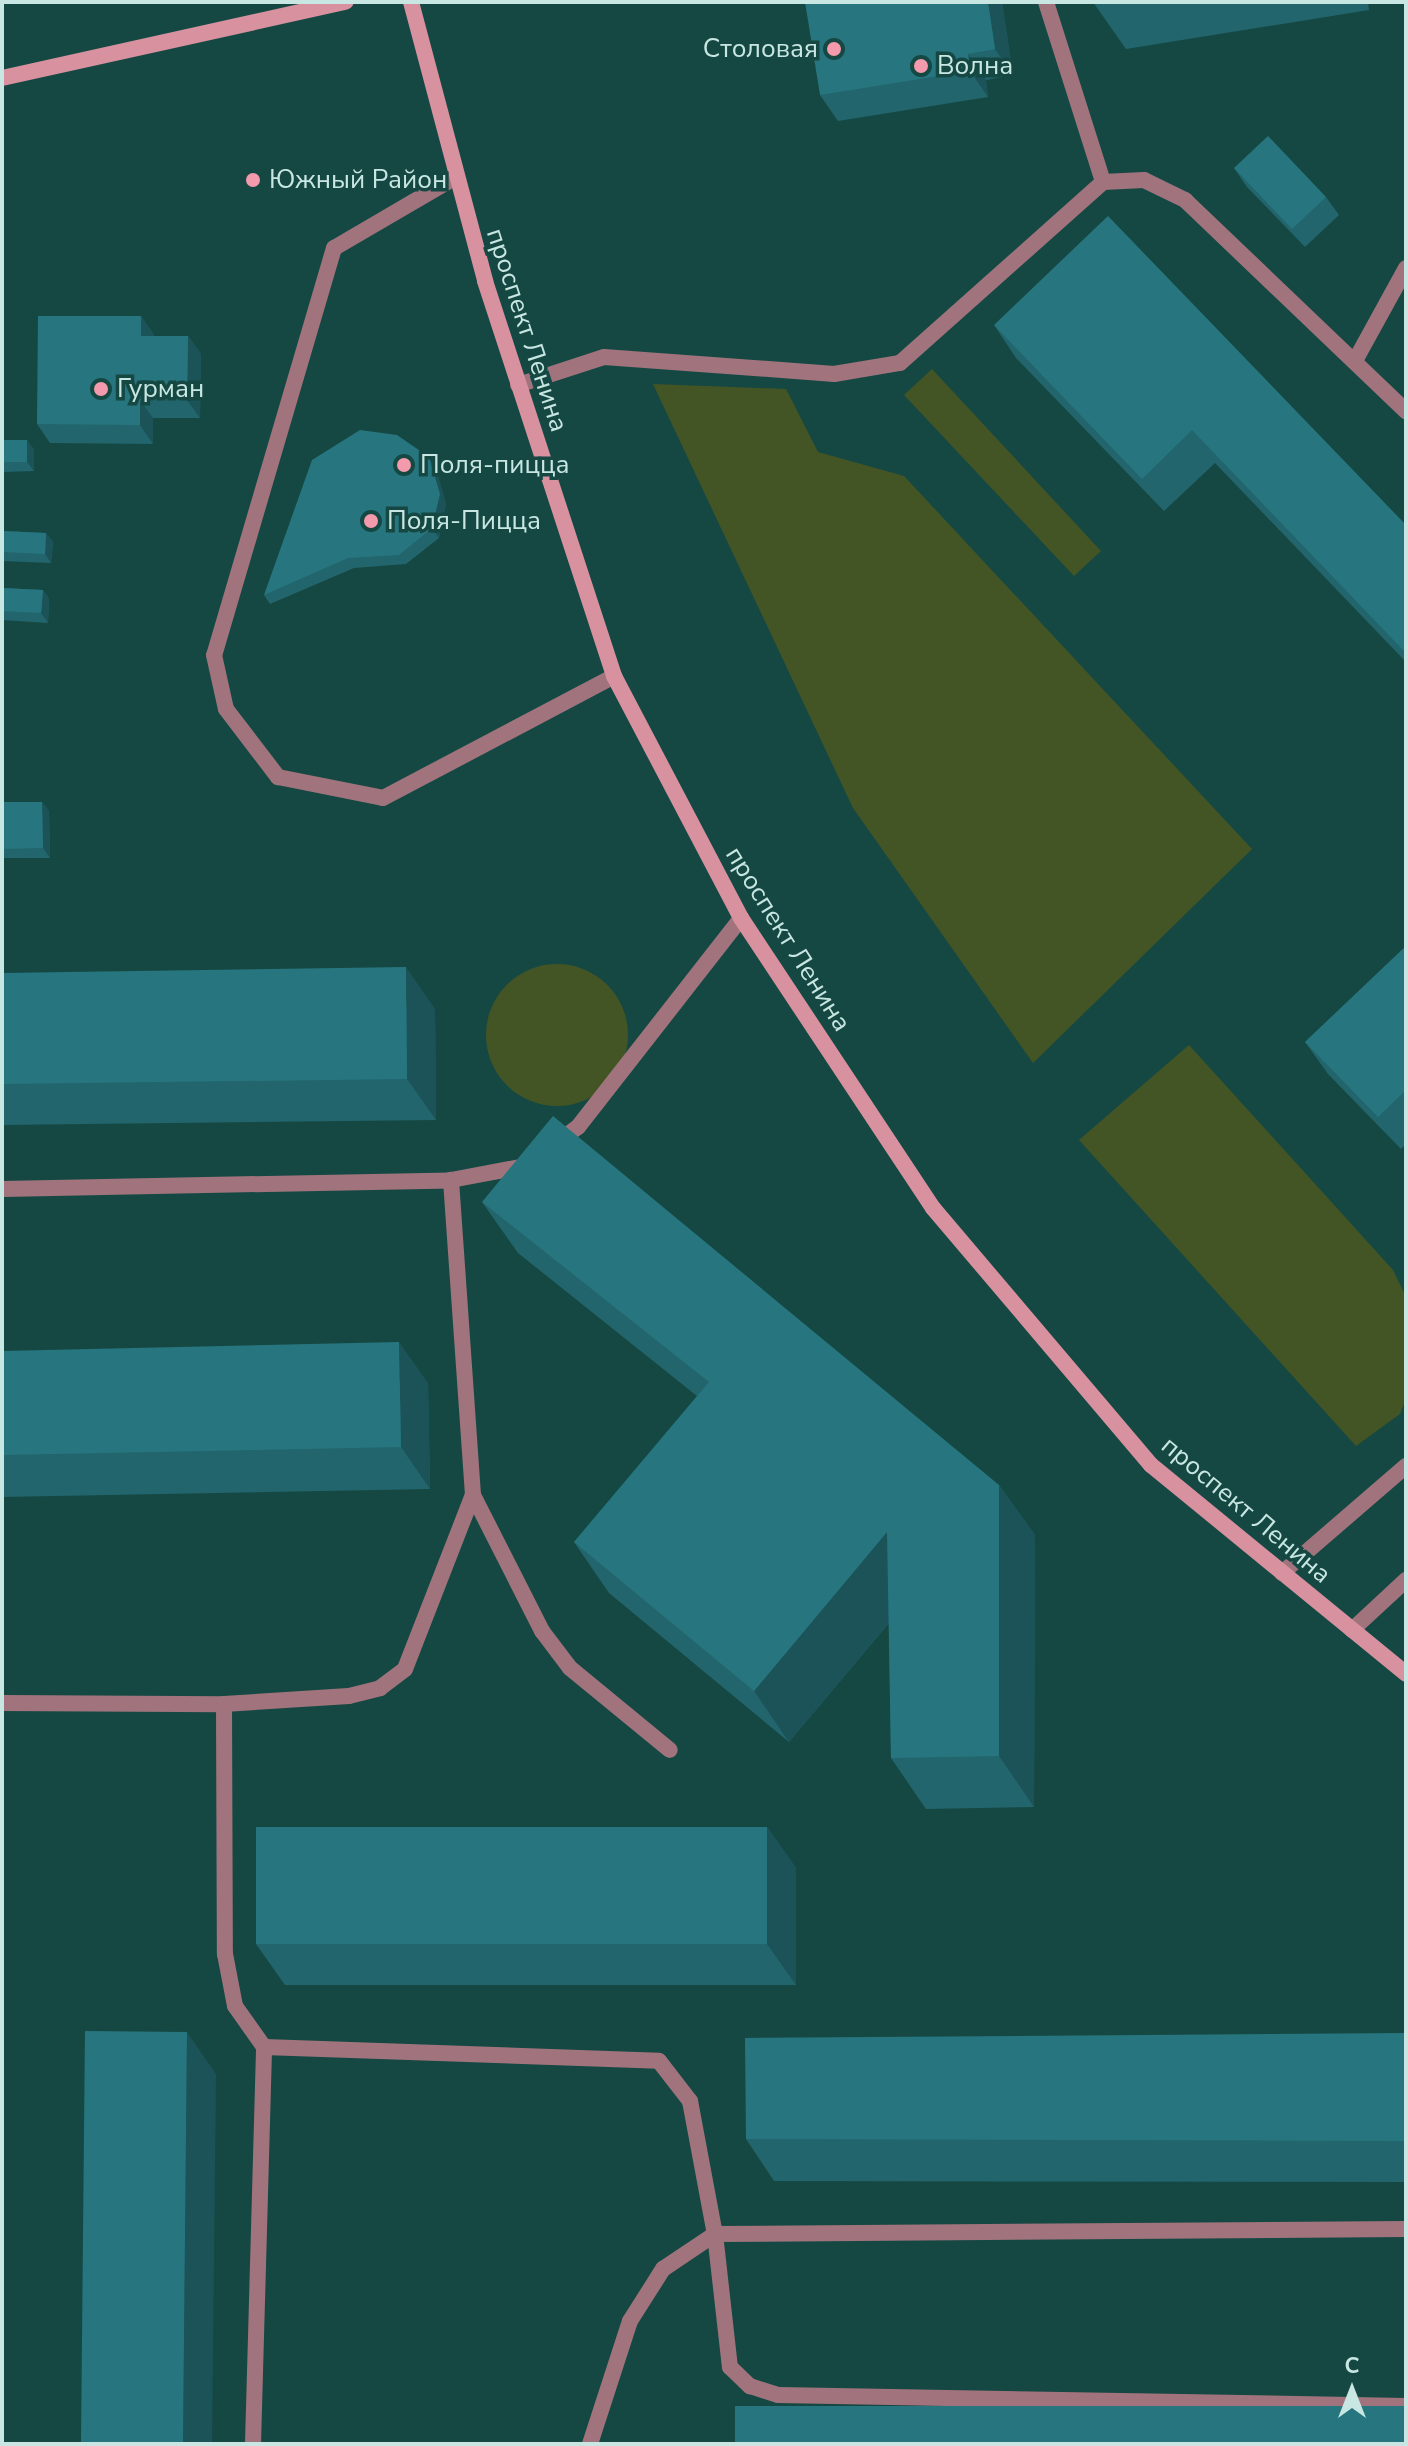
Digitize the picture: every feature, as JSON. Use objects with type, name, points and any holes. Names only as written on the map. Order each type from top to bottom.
[{"type":"street","points":[[2,78],[346,2]]},
{"type":"street","name":"проспект Ленина","points":[[411,2],[454,178],[614,676],[741,918],[933,1208],[1151,1465],[1406,1674]]},
{"type":"lane","points":[[1046,2],[1103,182]]},
{"type":"lane","points":[[454,178],[334,248],[214,655],[226,709],[278,777],[383,798],[614,676]]},
{"type":"lane","points":[[518,385],[604,357],[834,374],[900,363],[1103,182],[1144,180],[1185,200],[1356,359],[1406,411]]},
{"type":"lane","points":[[1356,359],[1406,268]]},
{"type":"lane","points":[[2,1189],[451,1180],[525,1168],[578,1127],[741,918]]},
{"type":"lane","points":[[451,1180],[473,1495],[542,1631],[570,1668],[670,1750]]},
{"type":"lane","points":[[1282,1573],[1406,1466]]},
{"type":"lane","points":[[2,1703],[224,1704],[349,1696],[380,1688],[405,1669],[473,1495]]},
{"type":"lane","points":[[1352,1630],[1406,1580]]},
{"type":"lane","points":[[224,1704],[225,1954],[235,2006],[264,2047],[253,2444]]},
{"type":"lane","points":[[264,2047],[659,2061],[690,2101],[715,2234],[730,2367],[750,2386],[778,2395],[1406,2406]]},
{"type":"lane","points":[[590,2444],[630,2321],[663,2269],[715,2234],[1406,2229]]},
{"type":"green space","points":[[932,369],[1101,551],[1074,576],[904,395]]},
{"type":"green space","points":[[653,384],[786,389],[818,452],[904,476],[1252,849],[1033,1063],[853,808]]},
{"type":"green space","points":[[557,964],[584,970],[607,985],[622,1008],[628,1035],[622,1062],[607,1085],[584,1100],[557,1106],[530,1100],[507,1085],[492,1062],[486,1035],[492,1008],[507,985],[530,970]]},
{"type":"green space","points":[[1189,1045],[1393,1270],[1406,1297],[1406,1398],[1400,1414],[1356,1446],[1079,1140]]},
{"type":"building","name":"Волна","points":[[805,2],[988,2],[995,49],[968,54],[970,71],[820,95]]},
{"type":"building","points":[[1268,136],[1326,197],[1292,229],[1234,168]]},
{"type":"building","points":[[1108,216],[1406,525],[1406,653],[1192,430],[1142,479],[994,325]]},
{"type":"building","points":[[38,316],[141,316],[141,336],[188,336],[187,400],[140,400],[140,425],[37,424]]},
{"type":"building","name":"Поля-Пицца","points":[[360,430],[397,435],[429,457],[440,494],[432,528],[399,555],[348,558],[264,595],[312,460]]},
{"type":"building","points":[[2,440],[27,440],[27,462],[2,462]]},
{"type":"building","points":[[2,531],[46,533],[45,554],[2,552]]},
{"type":"building","points":[[2,588],[43,590],[41,613],[2,611]]},
{"type":"building","points":[[2,802],[42,802],[43,848],[2,849]]},
{"type":"building","points":[[1406,946],[1406,1090],[1378,1117],[1305,1042]]},
{"type":"building","points":[[406,967],[407,1079],[2,1084],[2,973]]},
{"type":"building","points":[[553,1116],[999,1485],[999,1756],[891,1758],[887,1532],[754,1691],[574,1542],[709,1382],[482,1202]]},
{"type":"building","points":[[399,1342],[401,1447],[2,1455],[2,1351]]},
{"type":"building","points":[[256,1827],[767,1827],[767,1944],[256,1944]]},
{"type":"building","points":[[85,2031],[187,2032],[183,2444],[81,2444]]},
{"type":"building","points":[[1406,2033],[1406,2141],[746,2139],[745,2038]]},
{"type":"building","points":[[735,2406],[1406,2406],[1406,2444],[735,2444]]},
{"type":"place","name":"Столовая","points":[[834,49]]},
{"type":"place","name":"Волна","points":[[921,66]]},
{"type":"place","name":"Южный Район","points":[[253,180]]},
{"type":"place","name":"Гурман","points":[[101,389]]},
{"type":"place","name":"Поля-пицца","points":[[404,465]]},
{"type":"place","name":"Поля-Пицца","points":[[371,521]]}]
